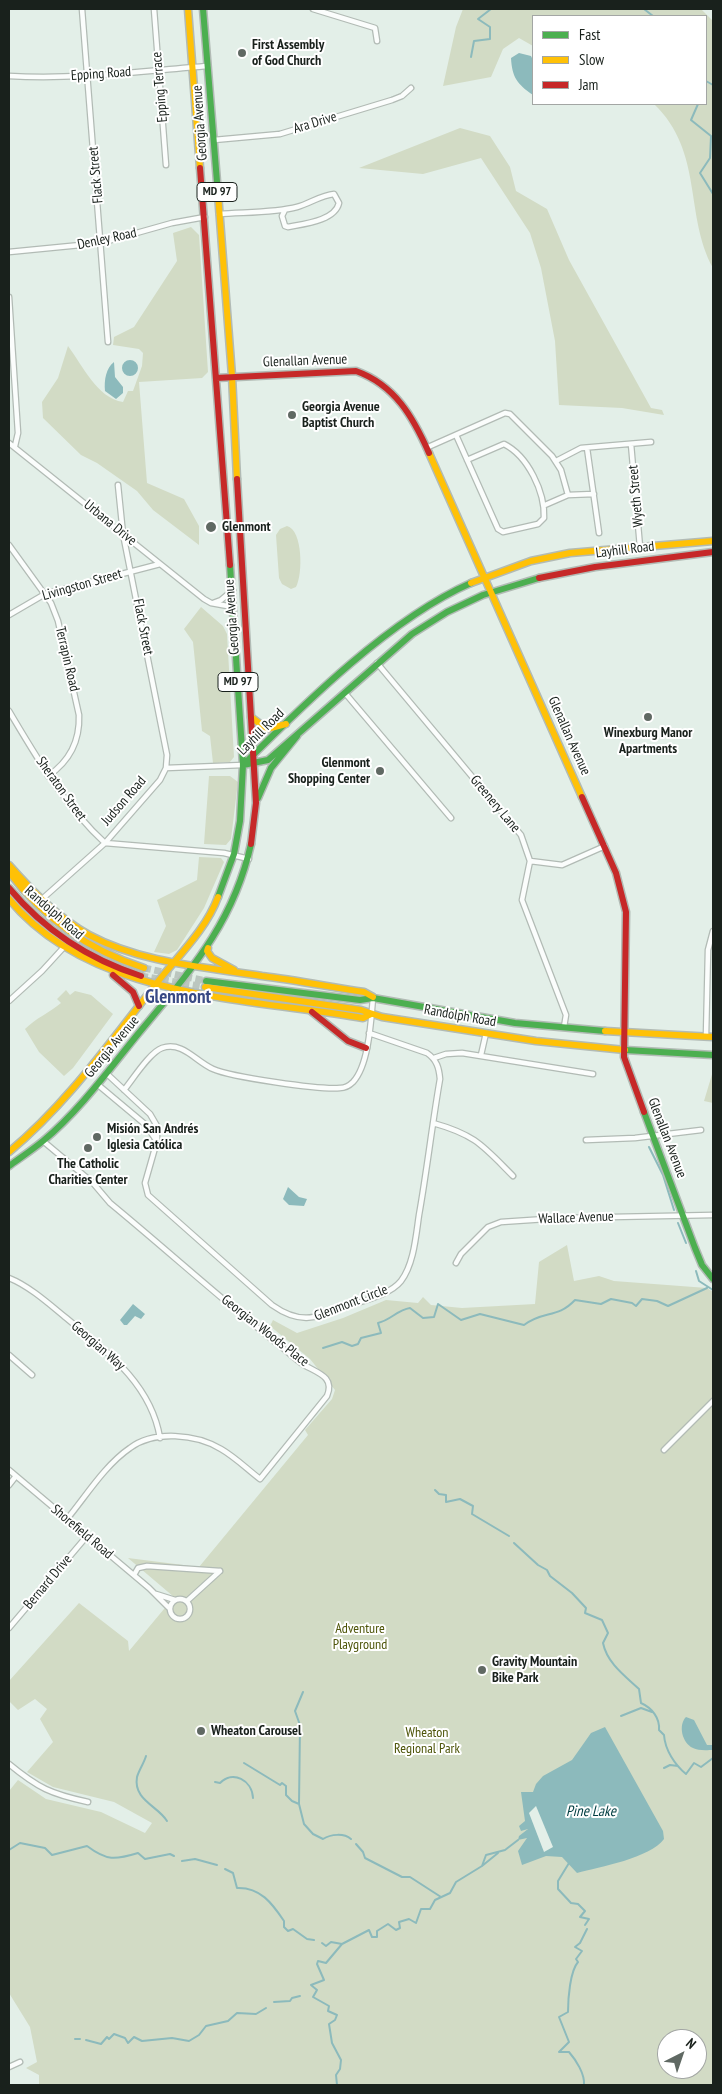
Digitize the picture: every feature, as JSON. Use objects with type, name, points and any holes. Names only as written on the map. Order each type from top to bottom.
[{"type":"main road","name":"Georgia Avenue","points":[[9,1152],[52,1113],[199,930],[216,902],[234,854],[240,821],[243,765],[233,590],[188,9]]},
{"type":"main road","name":"Georgia Avenue","points":[[9,1166],[62,1123],[195,966],[227,914],[249,859],[256,803],[255,764],[232,376],[202,9]]},
{"type":"main road","name":"Glenallan Avenue","points":[[216,378],[356,371],[367,374],[384,385],[405,407],[426,448],[616,872],[626,912],[623,1033],[623,1050],[626,1064],[702,1265],[713,1279]]},
{"type":"main road","name":"Layhill Road","points":[[243,765],[366,651],[416,612],[483,576],[530,562],[570,553],[713,541]]},
{"type":"main road","name":"Layhill Road","points":[[243,765],[268,760],[377,664],[429,622],[490,592],[522,580],[586,567],[713,552]]},
{"type":"main road","points":[[252,717],[267,730],[273,731],[286,724]]},
{"type":"main road","points":[[256,803],[270,768],[297,736]]},
{"type":"main road","points":[[9,865],[41,900],[71,925],[95,939],[134,955],[173,963],[364,992],[373,998]]},
{"type":"main road","name":"Randolph Road","points":[[9,872],[33,903],[64,929],[98,951],[144,968]]},
{"type":"main road","name":"Randolph Road","points":[[9,888],[37,918],[78,950],[103,963],[141,976]]},
{"type":"main road","points":[[9,899],[15,907],[64,947],[107,970],[131,989],[138,998],[139,1006]]},
{"type":"main road","points":[[9,912],[15,907]]},
{"type":"main road","points":[[208,947],[207,951],[212,958],[239,972]]},
{"type":"main road","points":[[107,970],[175,989],[362,1018],[371,1014]]},
{"type":"main road","name":"Randolph Road","points":[[710,1037],[623,1033],[515,1023],[373,998],[360,1000],[206,984],[361,1010],[371,1014],[486,1034],[623,1050],[713,1055]]},
{"type":"main road","points":[[298,1008],[319,1016],[343,1039],[366,1048]]},
{"type":"main road","points":[[52,1113],[62,1123]]},
{"type":"street","name":"Flack Street","points":[[82,9],[108,342]]},
{"type":"street","name":"Epping Terrace","points":[[154,9],[166,165]]},
{"type":"street","points":[[314,9],[375,28],[377,41]]},
{"type":"street","name":"Epping Road","points":[[9,76],[37,78],[208,66]]},
{"type":"street","name":"Ara Drive","points":[[214,140],[280,134],[392,100],[402,96],[411,88]]},
{"type":"street","points":[[219,214],[285,210],[298,207],[328,194],[334,194],[339,203],[334,212],[321,219],[288,227],[285,226],[282,216],[285,210]]},
{"type":"street","name":"Denley Road","points":[[9,252],[101,243],[172,223],[205,217]]},
{"type":"street","points":[[9,296],[11,361],[18,433],[15,446]]},
{"type":"street","points":[[426,448],[505,413],[510,414],[556,462],[561,470],[568,495]]},
{"type":"street","points":[[456,435],[467,460],[498,529],[504,532],[538,524],[544,518],[545,505],[536,479],[510,447],[504,444],[467,460]]},
{"type":"street","points":[[556,462],[571,452],[587,448],[651,442]]},
{"type":"street","name":"Urbana Drive","points":[[9,443],[160,564],[212,603],[234,607]]},
{"type":"street","name":"Wyeth Street","points":[[631,444],[640,547]]},
{"type":"street","points":[[587,448],[599,534]]},
{"type":"street","name":"Flack Street","points":[[118,485],[123,534],[163,732],[166,768]]},
{"type":"street","points":[[545,505],[568,495],[594,494]]},
{"type":"street","name":"Terrapin Road","points":[[9,545],[45,594],[58,621],[79,715],[80,728],[73,750],[58,769],[48,776]]},
{"type":"street","name":"Livingston Street","points":[[9,615],[45,594],[160,564]]},
{"type":"street","points":[[212,603],[221,600],[233,590]]},
{"type":"street","name":"Greenery Lane","points":[[377,664],[521,835],[530,861]]},
{"type":"street","points":[[345,693],[451,818]]},
{"type":"street","name":"Sheraton Street","points":[[9,711],[48,776],[74,812],[105,843]]},
{"type":"street","points":[[166,768],[243,765]]},
{"type":"street","name":"Judson Road","points":[[41,900],[105,843],[160,780],[166,768]]},
{"type":"street","points":[[105,843],[234,854],[249,859]]},
{"type":"street","points":[[564,1028],[566,1015],[522,900],[530,861],[562,865],[605,846]]},
{"type":"street","points":[[710,1037],[708,950],[713,931]]},
{"type":"street","points":[[9,1001],[42,971],[64,947]]},
{"type":"street","points":[[124,1090],[155,1052],[171,1047],[186,1051],[218,1071],[306,1086],[343,1088],[352,1084],[359,1074],[369,1033],[373,998]]},
{"type":"street","points":[[369,1033],[403,1043],[434,1058],[453,1053],[481,1055],[593,1074]]},
{"type":"street","points":[[481,1055],[486,1034]]},
{"type":"street","name":"Glenmont Circle","points":[[106,1073],[153,1117],[157,1126],[157,1141],[145,1184],[148,1195],[272,1305],[295,1318],[307,1319],[325,1315],[386,1292],[400,1282],[408,1269],[415,1237],[440,1080],[438,1066],[434,1058]]},
{"type":"street","points":[[97,1084],[146,1125],[157,1141]]},
{"type":"street","points":[[433,1123],[473,1138],[513,1176]]},
{"type":"street","points":[[586,1140],[635,1138],[701,1130]]},
{"type":"street","name":"Georgian Woods Place","points":[[42,1141],[92,1183],[110,1203],[249,1322],[304,1365],[315,1369],[329,1381],[330,1389],[327,1396],[260,1479],[225,1451],[205,1442],[179,1437],[140,1442],[123,1453],[67,1519]]},
{"type":"street","name":"Wallace Avenue","points":[[456,1263],[461,1254],[488,1227],[501,1222],[561,1218],[713,1216]]},
{"type":"street","name":"Georgian Way","points":[[9,1278],[48,1304],[114,1358],[141,1391],[158,1427],[160,1438]]},
{"type":"street","points":[[9,1355],[32,1375]]},
{"type":"street","points":[[664,1450],[713,1402]]},
{"type":"street","name":"Shorefield Road","points":[[9,1470],[156,1594],[169,1608],[173,1617],[183,1619],[190,1611],[187,1601],[175,1600],[156,1594]]},
{"type":"street","points":[[9,1485],[16,1476]]},
{"type":"street","name":"Bernard Drive","points":[[9,1628],[87,1536]]},
{"type":"street","points":[[134,1575],[138,1568],[147,1566],[220,1571],[187,1601]]},
{"type":"street","points":[[169,1608],[175,1600]]},
{"type":"street","points":[[9,1764],[34,1785],[48,1792],[88,1802]]},
{"type":"street","points":[[10,2064],[20,2062]]},
{"type":"green space","points":[[463,9],[701,9],[707,15],[532,15],[532,45],[519,38],[503,49],[491,77],[443,86],[456,27]]},
{"type":"green space","points":[[707,15],[713,21],[713,268],[704,248],[687,163],[680,142],[670,123],[655,105],[707,105]]},
{"type":"green space","points":[[460,128],[490,136],[510,167],[516,191],[547,209],[569,260],[651,408],[662,410],[664,415],[622,408],[559,405],[555,341],[541,268],[530,233],[481,158],[423,174],[359,168]]},
{"type":"green space","points":[[191,227],[199,235],[208,372],[202,378],[139,382],[147,483],[184,499],[199,526],[199,545],[153,510],[137,491],[97,463],[81,455],[43,418],[42,402],[58,378],[68,346],[91,380],[106,394],[123,402],[128,391],[133,391],[142,366],[143,353],[139,349],[113,345],[114,337],[134,327],[177,261],[173,233]]},
{"type":"green space","points":[[287,526],[292,529],[296,536],[300,554],[298,581],[296,587],[291,589],[282,584],[279,578],[276,535],[280,529]]},
{"type":"green space","points":[[201,607],[223,626],[227,634],[234,757],[230,762],[213,763],[210,736],[202,731],[193,642],[184,629]]},
{"type":"green space","points":[[209,776],[230,776],[238,782],[231,839],[226,845],[204,844]]},
{"type":"green space","points":[[199,857],[221,858],[224,862],[204,908],[177,950],[169,954],[154,952],[166,926],[157,900],[197,880]]},
{"type":"green space","points":[[66,990],[70,995],[75,991],[91,995],[113,1014],[73,1068],[64,1076],[39,1052],[25,1029],[61,1003],[57,999]]},
{"type":"green space","points":[[713,1071],[713,1103],[704,1101]]},
{"type":"green space","name":"Wheaton Regional Park","points":[[567,1245],[574,1281],[599,1276],[614,1281],[707,1288],[713,1292],[713,2085],[39,2085],[39,2075],[26,2068],[37,2062],[30,2027],[9,1993],[9,1791],[18,1780],[46,1799],[101,1812],[145,1833],[152,1823],[114,1802],[53,1787],[27,1772],[53,1742],[40,1719],[47,1709],[35,1699],[18,1710],[9,1701],[9,1681],[79,1603],[128,1641],[129,1651],[174,1597],[128,1558],[199,1567],[308,1435],[305,1430],[332,1399],[335,1390],[310,1359],[270,1326],[273,1320],[297,1333],[343,1318],[386,1300],[418,1303],[423,1297],[431,1305],[462,1308],[535,1304],[539,1262]]},
{"type":"water","points":[[519,53],[531,56],[532,94],[516,80],[511,58]]},
{"type":"water","points":[[127,360],[133,360],[138,365],[136,374],[127,376],[122,371],[122,365]]},
{"type":"water","points":[[114,362],[115,377],[123,387],[123,393],[116,399],[105,391],[107,371]]},
{"type":"water","points":[[288,1187],[299,1197],[307,1199],[304,1206],[289,1205],[283,1199]]},
{"type":"water","points":[[133,1304],[145,1314],[141,1319],[135,1316],[127,1325],[124,1325],[120,1320]]},
{"type":"water","points":[[686,1717],[694,1720],[707,1745],[713,1745],[713,1750],[695,1749],[689,1746],[682,1734],[682,1725]]},
{"type":"water","name":"Pine Lake","points":[[605,1727],[663,1831],[664,1839],[657,1846],[636,1857],[577,1873],[562,1857],[546,1856],[522,1865],[518,1851],[527,1838],[518,1840],[519,1836],[528,1829],[521,1831],[519,1826],[525,1821],[521,1792],[533,1792],[536,1784],[543,1776],[572,1760],[591,1733]]},
{"type":"pier","points":[[536,1806],[553,1847],[544,1852],[529,1813]]},
{"type":"waterway","points":[[471,57],[474,41],[490,39],[490,27],[478,19],[491,9]]},
{"type":"waterway","points":[[644,9],[652,15]]},
{"type":"waterway","points":[[707,82],[713,85]]},
{"type":"waterway","points":[[698,105],[691,120],[711,136],[710,158],[700,173],[713,194]]},
{"type":"waterway","points":[[649,1147],[663,1175],[674,1210]]},
{"type":"waterway","points":[[678,1223],[686,1243]]},
{"type":"waterway","points":[[696,1271],[699,1281],[713,1290]]},
{"type":"waterway","points":[[323,1348],[342,1342],[352,1346],[358,1344],[361,1338],[381,1333],[378,1323],[410,1308],[423,1318],[434,1317],[438,1304],[461,1320],[480,1314],[524,1325],[538,1317],[562,1310],[575,1300],[601,1304],[611,1299],[632,1303],[636,1306],[642,1299],[657,1301],[668,1306],[707,1288]]},
{"type":"waterway","points":[[435,1490],[439,1494],[446,1495],[446,1502],[460,1499],[473,1506],[472,1514],[509,1536]]},
{"type":"waterway","points":[[514,1543],[572,1593],[586,1608],[585,1613],[602,1620],[608,1633],[603,1643],[608,1657],[617,1669],[639,1689],[641,1703],[649,1708],[657,1718],[659,1730],[664,1735],[668,1752],[678,1766],[686,1774],[694,1763],[701,1767],[713,1758]]},
{"type":"waterway","points":[[299,1804],[300,1725],[295,1711],[303,1692]]},
{"type":"waterway","points":[[621,1716],[641,1708],[652,1712]]},
{"type":"waterway","points":[[146,1756],[137,1777],[137,1785],[142,1797],[167,1821]]},
{"type":"waterway","points":[[244,1763],[280,1785],[282,1783],[286,1786],[286,1795],[292,1801],[299,1804],[304,1824],[313,1834],[323,1839],[337,1835],[351,1839]]},
{"type":"waterway","points":[[664,1768],[670,1765],[678,1766]]},
{"type":"waterway","points":[[215,1782],[220,1783],[230,1777],[241,1779],[249,1786],[253,1798]]},
{"type":"waterway","points":[[337,2085],[336,2075],[340,2069],[341,2060],[332,2043],[329,2024],[335,2020],[337,2015],[328,2011],[329,2006],[313,1997],[317,1990],[311,1985],[324,1980],[317,1964],[318,1961],[326,1963],[342,1944],[369,1930],[372,1937],[377,1937],[377,1931],[388,1924],[396,1930],[400,1928],[399,1922],[409,1919],[416,1923],[421,1909],[430,1909],[435,1900],[450,1893],[456,1882],[482,1866],[486,1855],[505,1850],[518,1840]]},
{"type":"waterway","points":[[9,1850],[20,1843],[45,1848],[52,1855],[87,1846],[111,1858],[138,1853],[145,1859],[170,1854],[174,1856]]},
{"type":"waterway","points":[[356,1844],[363,1852],[365,1858],[402,1877],[410,1877],[441,1897]]},
{"type":"waterway","points":[[482,1866],[498,1853]]},
{"type":"waterway","points":[[182,1861],[195,1859],[217,1865]]},
{"type":"waterway","points":[[569,1863],[558,1881],[558,1889],[571,1903],[578,1904],[585,1911],[580,1917],[589,1919],[585,1925]]},
{"type":"waterway","points":[[225,1869],[233,1873],[237,1888],[252,1890],[265,1897],[284,1921],[284,1927],[288,1931],[293,1929],[307,1939],[314,1940]]},
{"type":"waterway","points":[[584,2085],[582,2072],[572,2055],[569,2052],[559,2052],[569,2042],[559,2017],[568,2012],[571,1978],[578,1962],[576,1959],[582,1951],[575,1947],[580,1943],[587,1929]]},
{"type":"waterway","points":[[322,1943],[326,1946],[331,1942],[342,1944]]},
{"type":"waterway","points":[[274,2002],[290,2001],[292,1998],[300,1996]]},
{"type":"waterway","points":[[86,2040],[101,2044],[107,2037],[109,2039],[114,2034],[125,2038],[128,2043],[134,2037],[142,2041],[172,2038],[189,2041],[199,2035],[206,2026],[228,2021],[237,2013],[256,2014],[266,2008]]},
{"type":"waterway","points":[[75,2039],[80,2039]]},
{"type":"tunnel","points":[[144,968],[206,981]]},
{"type":"tunnel","points":[[141,976],[205,987]]},
{"type":"traffic: fast","points":[[203,9],[218,194]]},
{"type":"traffic: fast","points":[[218,897],[234,854],[240,821],[243,765],[230,565]]},
{"type":"traffic: fast","points":[[243,765],[268,760],[412,634],[447,612],[483,595],[539,578]]},
{"type":"traffic: fast","points":[[243,765],[321,689],[380,640],[410,617],[441,598],[471,583]]},
{"type":"traffic: fast","points":[[258,798],[271,768],[297,736]]},
{"type":"traffic: fast","points":[[9,1166],[43,1141],[69,1117],[175,990],[221,923],[243,873],[251,844]]},
{"type":"traffic: fast","points":[[206,981],[360,1000],[373,998],[515,1023],[605,1031]]},
{"type":"traffic: fast","points":[[625,1050],[713,1055]]},
{"type":"traffic: fast","points":[[644,1112],[702,1265],[713,1279]]},
{"type":"traffic: slow","points":[[188,9],[200,168]]},
{"type":"traffic: slow","points":[[218,194],[232,376],[237,479]]},
{"type":"traffic: slow","points":[[429,453],[582,797]]},
{"type":"traffic: slow","points":[[471,583],[531,561],[570,553],[713,541]]},
{"type":"traffic: slow","points":[[251,717],[267,729],[286,724]]},
{"type":"traffic: slow","points":[[9,865],[36,894],[77,928],[130,952],[174,963],[364,992],[373,997]]},
{"type":"traffic: slow","points":[[9,872],[37,904],[69,931],[104,952],[144,968]]},
{"type":"traffic: slow","points":[[9,1152],[50,1114],[87,1072],[199,932],[218,897]]},
{"type":"traffic: slow","points":[[9,899],[43,932],[82,957],[126,975],[172,988],[221,998],[363,1018],[371,1014]]},
{"type":"traffic: slow","points":[[208,948],[207,951],[212,958],[234,970]]},
{"type":"traffic: slow","points":[[205,987],[361,1010],[382,1017],[536,1041],[625,1050]]},
{"type":"traffic: slow","points":[[605,1031],[713,1037]]},
{"type":"traffic: jam","points":[[200,168],[230,565]]},
{"type":"traffic: jam","points":[[216,378],[356,371],[382,385],[401,404],[416,427],[429,453]]},
{"type":"traffic: jam","points":[[237,479],[256,803],[251,844]]},
{"type":"traffic: jam","points":[[539,578],[595,567],[713,552]]},
{"type":"traffic: jam","points":[[582,797],[616,873],[626,912],[624,1057],[644,1112]]},
{"type":"traffic: jam","points":[[9,888],[37,918],[69,942],[103,961],[141,976]]},
{"type":"traffic: jam","points":[[113,975],[133,992],[139,1006]]},
{"type":"traffic: jam","points":[[312,1012],[348,1041],[366,1048]]},
{"type":"place","name":"First Assembly of God Church","points":[[242,53]]},
{"type":"place","name":"Georgia Avenue Baptist Church","points":[[292,415]]},
{"type":"place","name":"Glenmont","points":[[211,527]]},
{"type":"place","name":"Winexburg Manor Apartments","points":[[648,717]]},
{"type":"place","name":"Glenmont Shopping Center","points":[[380,771]]},
{"type":"place","name":"Misión San Andrés Iglesia Católica","points":[[97,1137]]},
{"type":"place","name":"The Catholic Charities Center","points":[[88,1148]]},
{"type":"place","name":"Gravity Mountain Bike Park","points":[[482,1670]]},
{"type":"place","name":"Wheaton Carousel","points":[[201,1731]]},
{"type":"district","name":"Glenmont","points":[[178,998]]},
{"type":"park label","name":"Adventure Playground","points":[[360,1638]]}]
